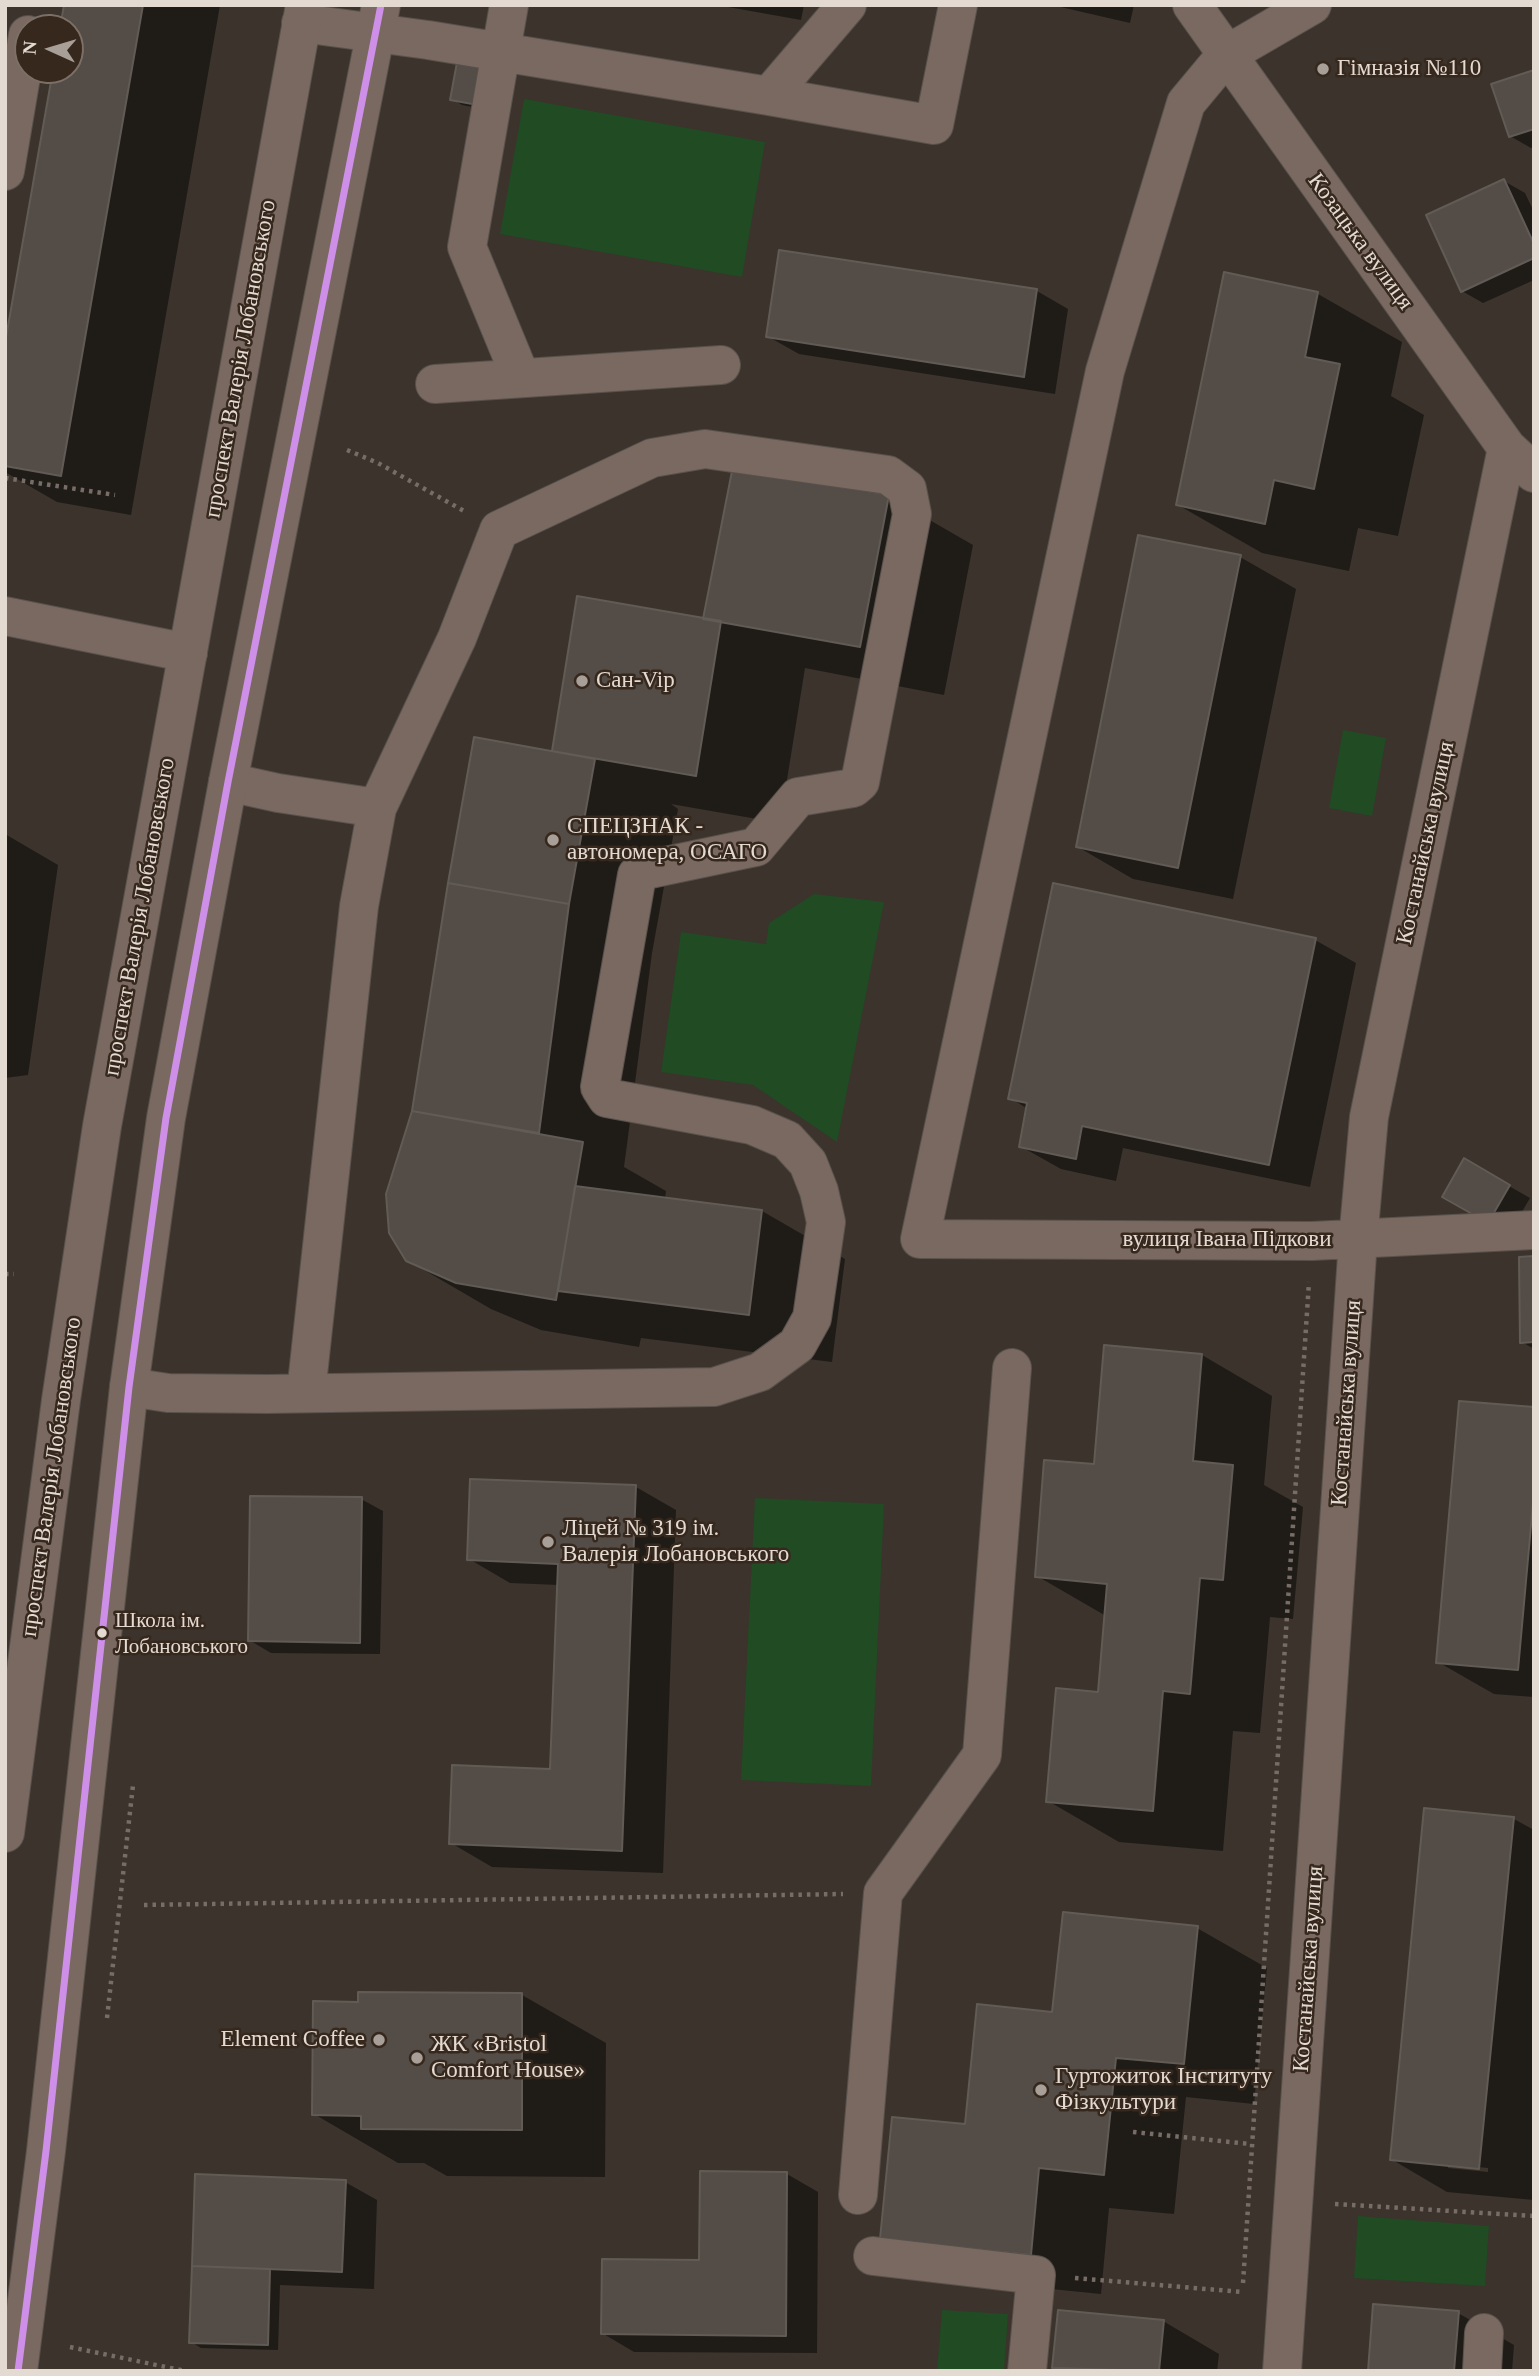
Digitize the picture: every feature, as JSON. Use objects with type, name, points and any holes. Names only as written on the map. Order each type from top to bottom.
[{"type":"main road","name":"проспект Валерія Лобановського","points":[[5,1833],[61,1399],[102,1126],[303,14]]},
{"type":"main road","points":[[18,2371],[47,2137],[129,1387],[166,1118],[228,782],[378,19]]},
{"type":"street","points":[[509,5],[467,247],[521,378]]},
{"type":"street","points":[[769,96],[847,5]]},
{"type":"street","points":[[303,14],[378,19],[500,52],[934,125],[958,5]]},
{"type":"street","name":"Козацька вулиця","points":[[1192,5],[1520,461]]},
{"type":"street","points":[[1226,55],[1312,5]]},
{"type":"street","name":"вулиця Івана Підкови","points":[[1226,55],[1185,103],[1105,371],[920,1239],[1312,1241],[1534,1230]]},
{"type":"street","points":[[5,171],[20,84]]},
{"type":"street","points":[[435,384],[721,365]]},
{"type":"street","points":[[129,1387],[168,1393],[306,1393],[714,1387],[761,1372],[797,1345],[812,1318],[826,1222],[819,1191],[808,1163],[787,1140],[752,1125],[607,1098],[600,1087],[637,875],[646,870],[756,847],[798,797],[853,788],[860,782],[912,514],[907,489],[888,475],[705,449],[652,458],[499,530],[457,638],[377,808],[359,906],[306,1393]]},
{"type":"street","name":"Костанайська вулиця","points":[[1282,2371],[1358,1240],[1369,1117],[1520,461]]},
{"type":"street","points":[[5,617],[188,653]]},
{"type":"street","points":[[228,782],[278,793],[377,808]]},
{"type":"street","points":[[858,2195],[883,1893],[982,1755],[1012,1368]]},
{"type":"street","points":[[873,2256],[1036,2275],[1027,2371]]},
{"type":"street","points":[[1482,2371],[1485,2333]]},
{"type":"path","points":[[347,450],[378,463],[499,530]]},
{"type":"path","points":[[5,478],[115,495]]},
{"type":"path","points":[[1241,2305],[1312,1241]]},
{"type":"path","points":[[5,1274],[14,1274]]},
{"type":"path","points":[[107,2018],[134,1785]]},
{"type":"path","points":[[144,1905],[883,1893]]},
{"type":"path","points":[[1133,2132],[1250,2144]]},
{"type":"path","points":[[1293,2201],[1534,2216]]},
{"type":"path","points":[[1036,2275],[1242,2291]]},
{"type":"path","points":[[70,2347],[184,2371]]},
{"type":"green space","points":[[524,99],[765,142],[742,277],[500,234]]},
{"type":"green space","points":[[1343,730],[1386,738],[1372,816],[1329,808]]},
{"type":"green space","points":[[814,894],[884,902],[837,1142],[753,1085],[661,1072],[681,932],[766,944],[769,923]]},
{"type":"green space","points":[[755,1498],[884,1504],[871,1786],[741,1780]]},
{"type":"green space","points":[[1358,2216],[1489,2226],[1485,2286],[1354,2278]]},
{"type":"green space","points":[[942,2310],[1008,2314],[1004,2371],[937,2371]]},
{"type":"building","points":[[64,5],[143,5],[61,476],[5,466],[5,343],[51,84],[84,84],[84,14],[62,14]]},
{"type":"building","points":[[458,57],[487,62],[478,105],[450,100]]},
{"type":"building","points":[[1534,70],[1534,129],[1509,137],[1491,84]]},
{"type":"building","points":[[1504,179],[1534,244],[1534,258],[1461,292],[1426,215]]},
{"type":"building","points":[[779,250],[1037,289],[1024,377],[766,337]]},
{"type":"building","points":[[1224,272],[1318,292],[1305,357],[1340,364],[1314,489],[1274,480],[1265,524],[1176,505]]},
{"type":"building","points":[[733,466],[889,495],[860,647],[703,619]]},
{"type":"building","points":[[1138,535],[1241,555],[1178,868],[1076,847]]},
{"type":"building","points":[[577,596],[721,621],[696,776],[552,751]]},
{"type":"building","points":[[474,737],[595,759],[569,904],[448,883]]},
{"type":"building","points":[[448,883],[569,904],[539,1133],[412,1111]]},
{"type":"building","points":[[1053,883],[1316,938],[1269,1165],[1082,1126],[1076,1159],[1019,1147],[1027,1103],[1008,1099]]},
{"type":"building","points":[[412,1111],[583,1142],[556,1300],[456,1283],[406,1261],[389,1233],[386,1194]]},
{"type":"building","points":[[1464,1158],[1510,1185],[1488,1223],[1442,1197]]},
{"type":"building","points":[[575,1186],[762,1210],[749,1315],[558,1291]]},
{"type":"building","points":[[1534,1256],[1534,1342],[1520,1343],[1519,1257]]},
{"type":"building","points":[[1104,1345],[1202,1354],[1193,1461],[1233,1465],[1223,1580],[1200,1578],[1190,1694],[1163,1691],[1153,1811],[1046,1802],[1056,1688],[1098,1692],[1107,1584],[1035,1577],[1044,1460],[1094,1464]]},
{"type":"building","points":[[1459,1401],[1534,1407],[1534,1492],[1518,1670],[1436,1663]]},
{"type":"building","points":[[470,1479],[636,1485],[622,1851],[449,1844],[452,1765],[550,1769],[558,1564],[467,1560]]},
{"type":"building","points":[[250,1496],[362,1497],[360,1643],[248,1641]]},
{"type":"building","points":[[1424,1808],[1514,1817],[1479,2169],[1390,2160]]},
{"type":"building","name":"Гуртожиток Інституту Фізкультури","points":[[1063,1912],[1198,1926],[1184,2064],[1116,2058],[1104,2175],[1039,2168],[1031,2255],[880,2239],[892,2117],[965,2124],[977,2004],[1052,2012]]},
{"type":"building","name":"ЖК «Bristol Comfort House»","points":[[358,1992],[522,1993],[522,2130],[361,2129],[361,2116],[312,2115],[313,2001],[358,2002]]},
{"type":"building","points":[[700,2171],[787,2172],[786,2336],[601,2334],[602,2259],[699,2260]]},
{"type":"building","points":[[195,2174],[346,2180],[342,2272],[192,2266]]},
{"type":"building","points":[[192,2266],[270,2269],[268,2345],[189,2343]]},
{"type":"building","points":[[1373,2304],[1459,2311],[1454,2371],[1368,2371]]},
{"type":"building","points":[[1058,2310],[1164,2320],[1159,2371],[1052,2368]]},
{"type":"transit line","points":[[18,2371],[46,2151],[129,1387],[166,1118],[228,782],[381,5]]},
{"type":"place","name":"Гімназія №110","points":[[1323,69]]},
{"type":"place","name":"Сан-Vip","points":[[582,681]]},
{"type":"place","name":"СПЕЦЗНАК - автономера, ОСАГО","points":[[553,840]]},
{"type":"place","name":"Ліцей № 319 ім. Валерія Лобановського","points":[[548,1542]]},
{"type":"place","name":"Школа ім. Лобановського","points":[[102,1633]]},
{"type":"place","name":"Element Coffee","points":[[379,2040]]},
{"type":"place","name":"ЖК «Bristol Comfort House»","points":[[417,2058]]},
{"type":"place","name":"Гуртожиток Інституту Фізкультури","points":[[1041,2090]]}]
